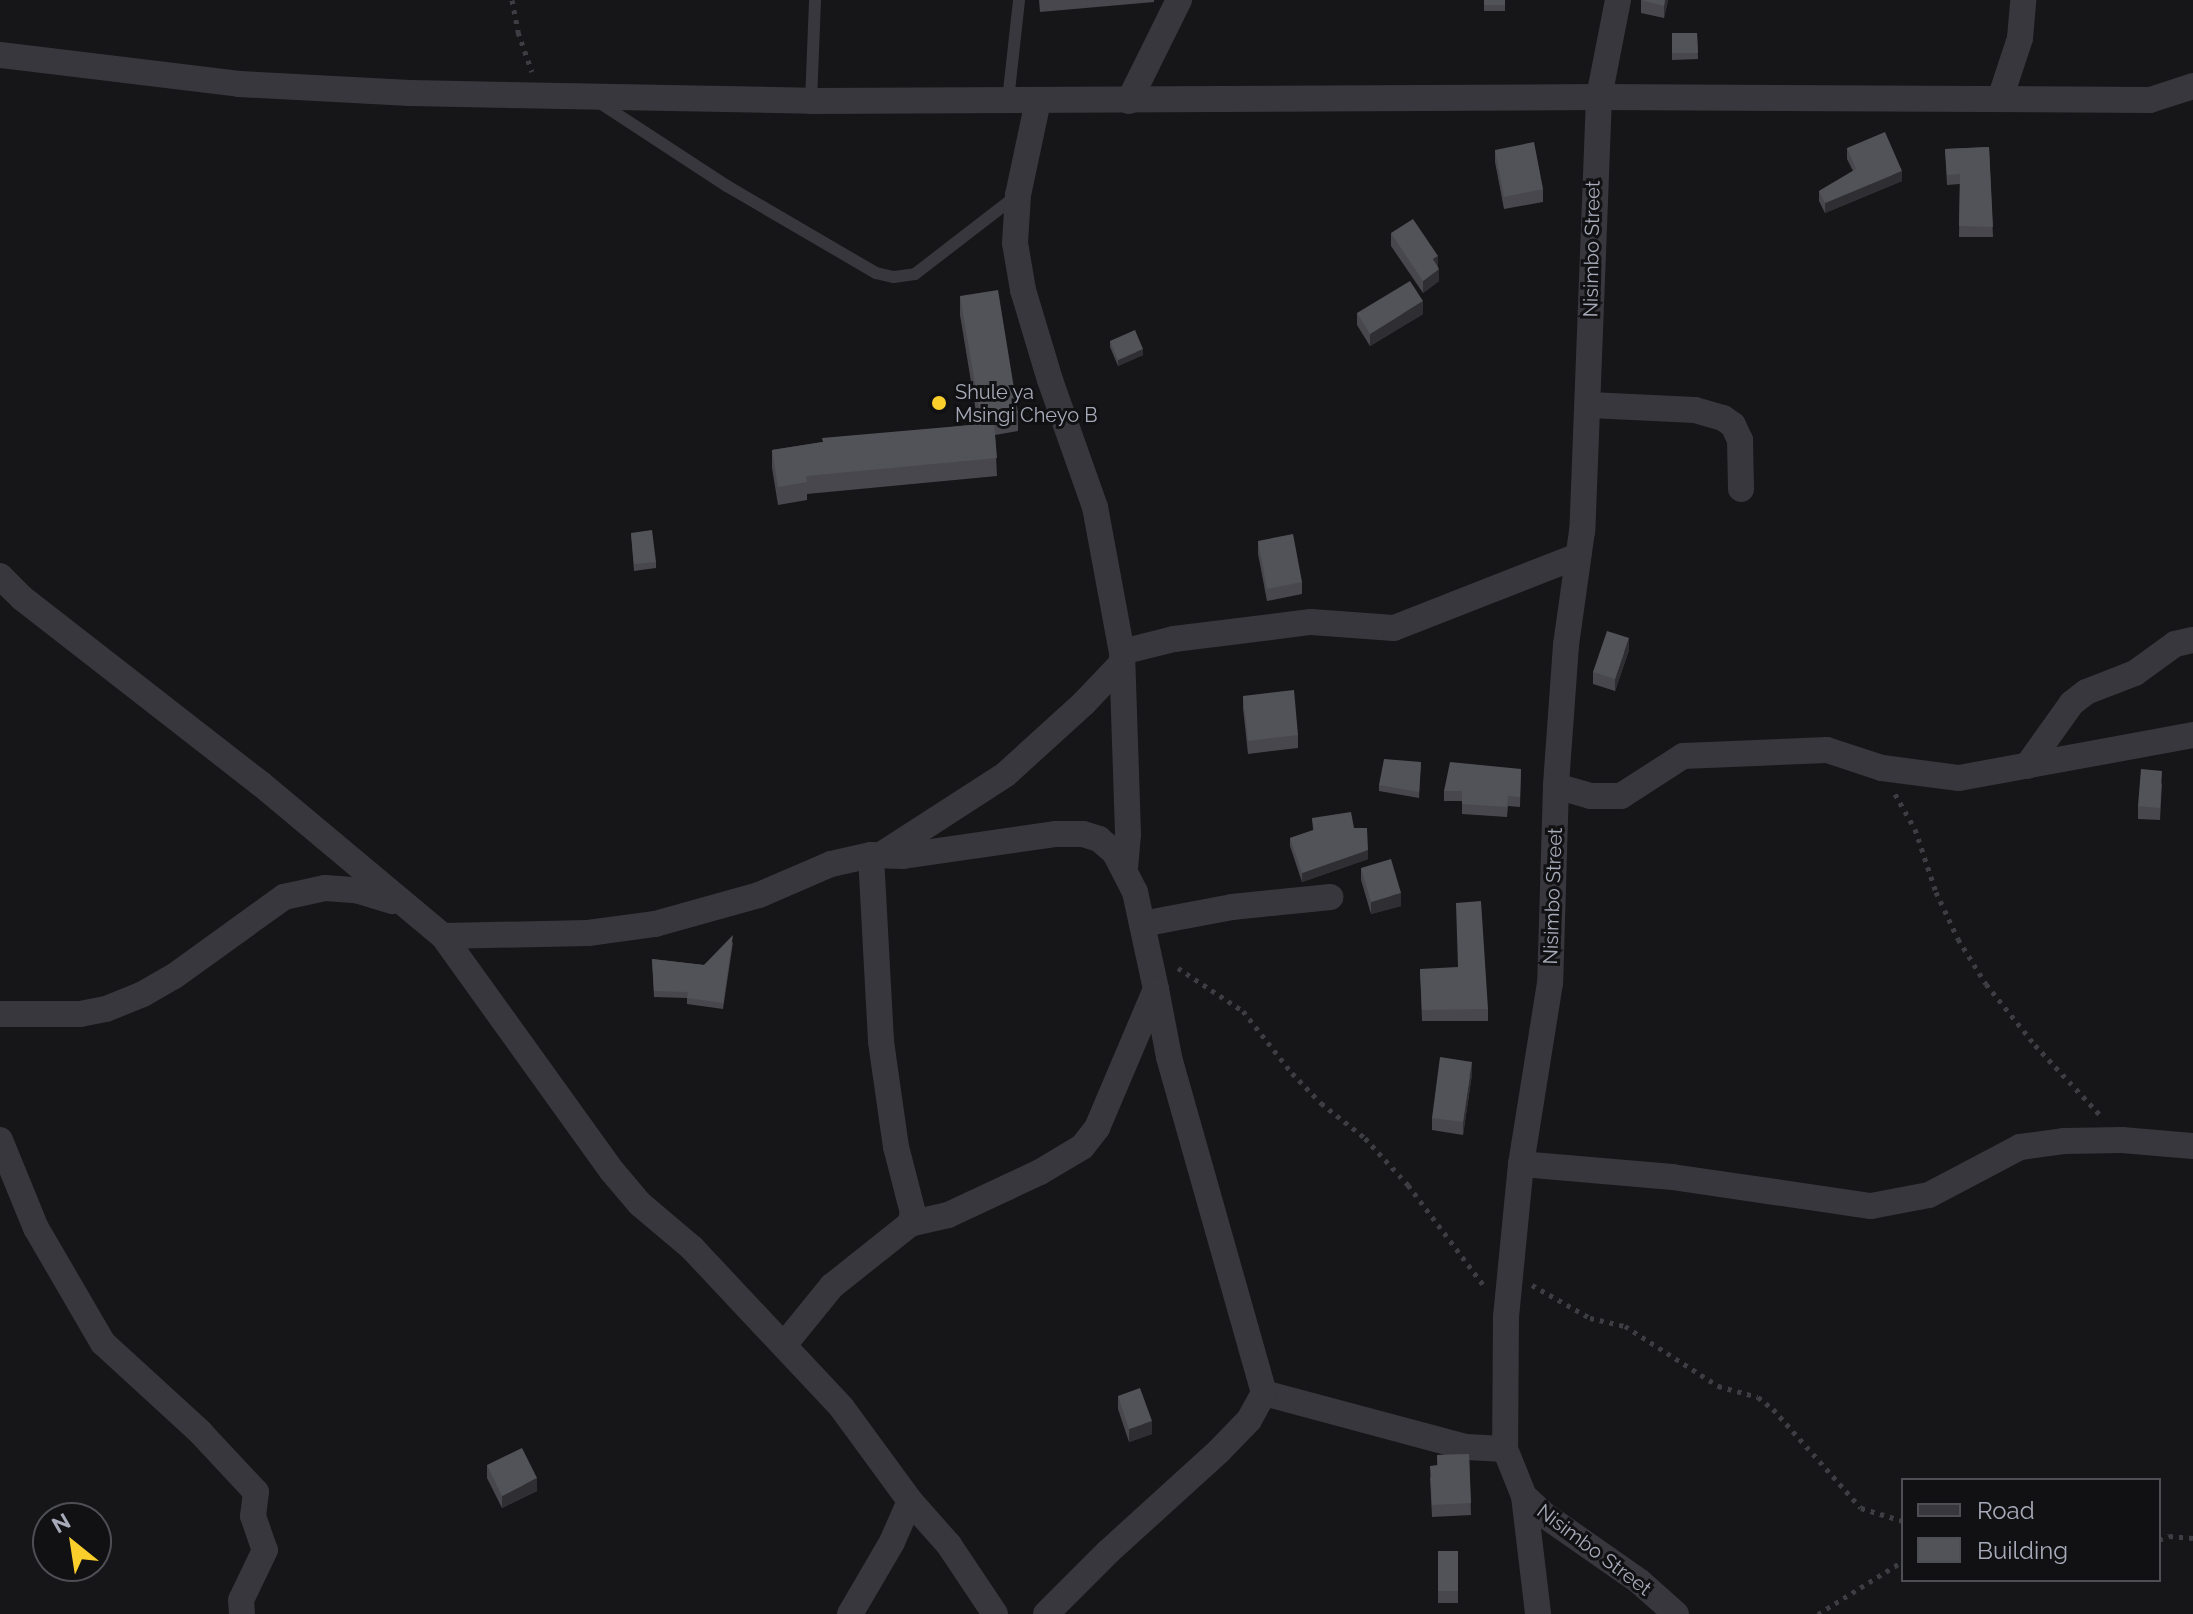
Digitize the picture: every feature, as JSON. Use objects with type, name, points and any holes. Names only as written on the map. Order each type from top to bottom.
[{"type":"street","points":[[1129,101],[1179,0]]},
{"type":"street","name":"Nisimbo Street","points":[[1618,0],[1599,97],[1591,244],[1590,405],[1578,556],[1566,645],[1556,786],[1550,983],[1521,1164],[1506,1317],[1505,1449],[1524,1496],[1543,1514],[1640,1582],[1676,1614]]},
{"type":"street","points":[[2000,99],[2020,38],[2023,0]]},
{"type":"street","points":[[0,55],[239,84],[410,93],[811,101],[1599,97],[2150,100],[2193,86]]},
{"type":"street","points":[[1038,101],[1018,195],[1015,243],[1023,290],[1095,507],[1122,657],[1128,834],[1125,869],[1149,953],[1169,1057],[1264,1393],[1249,1420],[1219,1451],[1108,1552],[1046,1614]]},
{"type":"street","points":[[1590,405],[1695,410],[1723,418],[1733,425],[1740,440],[1741,489]]},
{"type":"street","points":[[876,855],[1006,774],[1084,703],[1122,657],[1174,639],[1296,623],[1394,628],[1578,556]]},
{"type":"street","points":[[0,576],[22,598],[261,784],[443,936],[612,1171],[842,1408],[910,1501],[949,1545],[995,1614]]},
{"type":"street","points":[[2027,766],[2072,703],[2086,692],[2135,673],[2175,644],[2193,640]]},
{"type":"street","points":[[1556,786],[1591,796],[1621,796],[1683,756],[1827,750],[1882,768],[1959,778],[2193,735]]},
{"type":"street","points":[[443,936],[588,933],[655,924],[759,895],[831,864],[876,855],[903,856],[1056,834],[1083,834],[1099,839],[1125,869]]},
{"type":"street","points":[[876,855],[881,1041],[896,1147],[913,1213],[910,1224]]},
{"type":"street","points":[[0,1014],[80,1014],[106,1009],[143,994],[173,977],[284,897],[325,888],[356,890],[403,904]]},
{"type":"street","points":[[1142,924],[1232,907],[1330,897]]},
{"type":"street","points":[[784,1345],[832,1286],[910,1224],[948,1215],[1082,1147],[1097,1128],[1156,989]]},
{"type":"street","points":[[0,1140],[36,1228],[103,1343],[200,1432],[256,1492],[253,1516],[265,1550],[241,1600],[242,1614]]},
{"type":"street","points":[[1521,1164],[1672,1177],[1871,1206],[1929,1195],[2020,1147],[2064,1141],[2122,1140],[2193,1146]]},
{"type":"street","points":[[1264,1393],[1466,1447],[1505,1449]]},
{"type":"street","points":[[1524,1496],[1538,1614]]},
{"type":"street","points":[[850,1614],[892,1542],[910,1501]]},
{"type":"lane","points":[[811,101],[815,0]]},
{"type":"lane","points":[[1008,100],[1019,0]]},
{"type":"lane","points":[[590,96],[727,186],[876,273],[894,277],[915,274],[1018,195]]},
{"type":"path","points":[[512,0],[518,32],[540,94]]},
{"type":"path","points":[[1882,768],[1915,829],[1931,880],[1952,928],[1986,984],[2035,1045],[2074,1084],[2122,1140]]},
{"type":"path","points":[[1149,953],[1178,968],[1243,1011],[1292,1073],[1365,1138],[1419,1197],[1506,1317]]},
{"type":"path","points":[[1511,1272],[1590,1318],[1625,1326],[1718,1386],[1758,1397],[1773,1409],[1861,1508],[1901,1520]]},
{"type":"path","points":[[2161,1539],[2169,1536],[2193,1538]]},
{"type":"path","points":[[1818,1614],[1901,1562]]},
{"type":"building","points":[[1484,0],[1505,0],[1505,5],[1484,5]]},
{"type":"building","points":[[1641,0],[1665,0],[1664,6]]},
{"type":"building","points":[[1672,33],[1697,33],[1698,53],[1672,53]]},
{"type":"building","points":[[1885,132],[1902,171],[1825,203],[1819,191],[1856,169],[1847,148]]},
{"type":"building","points":[[1534,142],[1543,189],[1504,197],[1495,150]]},
{"type":"building","points":[[1989,147],[1993,227],[1959,226],[1960,174],[1947,175],[1945,149]]},
{"type":"building","points":[[1413,219],[1438,256],[1433,259],[1439,269],[1423,281],[1391,233]]},
{"type":"building","points":[[1410,281],[1423,301],[1370,334],[1357,313]]},
{"type":"building","points":[[998,290],[1018,413],[981,419],[960,296]]},
{"type":"building","points":[[1135,330],[1143,349],[1118,360],[1110,341]]},
{"type":"building","points":[[994,423],[997,458],[806,476],[807,482],[778,487],[772,450],[823,442],[822,438]]},
{"type":"building","points":[[652,530],[656,562],[634,564],[631,533]]},
{"type":"building","points":[[1293,534],[1302,582],[1267,589],[1258,541]]},
{"type":"building","points":[[1607,631],[1629,638],[1615,679],[1593,672]]},
{"type":"building","points":[[1294,690],[1298,735],[1248,741],[1243,696]]},
{"type":"building","points":[[1384,759],[1421,762],[1419,792],[1379,785]]},
{"type":"building","points":[[1450,762],[1521,769],[1520,797],[1508,796],[1507,807],[1462,804],[1462,791],[1444,791]]},
{"type":"building","points":[[2141,769],[2162,771],[2160,808],[2138,806]]},
{"type":"building","points":[[1351,812],[1354,828],[1367,828],[1368,850],[1302,873],[1290,838],[1314,830],[1312,818]]},
{"type":"building","points":[[1391,859],[1401,893],[1371,902],[1361,868]]},
{"type":"building","points":[[1481,901],[1488,1009],[1422,1010],[1420,969],[1458,967],[1456,903]]},
{"type":"building","points":[[733,935],[723,1003],[687,998],[688,992],[654,991],[652,959],[704,965]]},
{"type":"building","points":[[1440,1057],[1472,1062],[1463,1122],[1432,1118]]},
{"type":"building","points":[[1140,1388],[1152,1421],[1129,1429],[1118,1396]]},
{"type":"building","points":[[522,1448],[537,1478],[502,1496],[487,1465]]},
{"type":"building","points":[[1469,1454],[1471,1503],[1432,1505],[1430,1466],[1438,1465],[1437,1455]]},
{"type":"building","points":[[1438,1551],[1458,1551],[1458,1591],[1438,1591]]},
{"type":"place","name":"Shule ya Msingi Cheyo B","points":[[939,403]]}]
